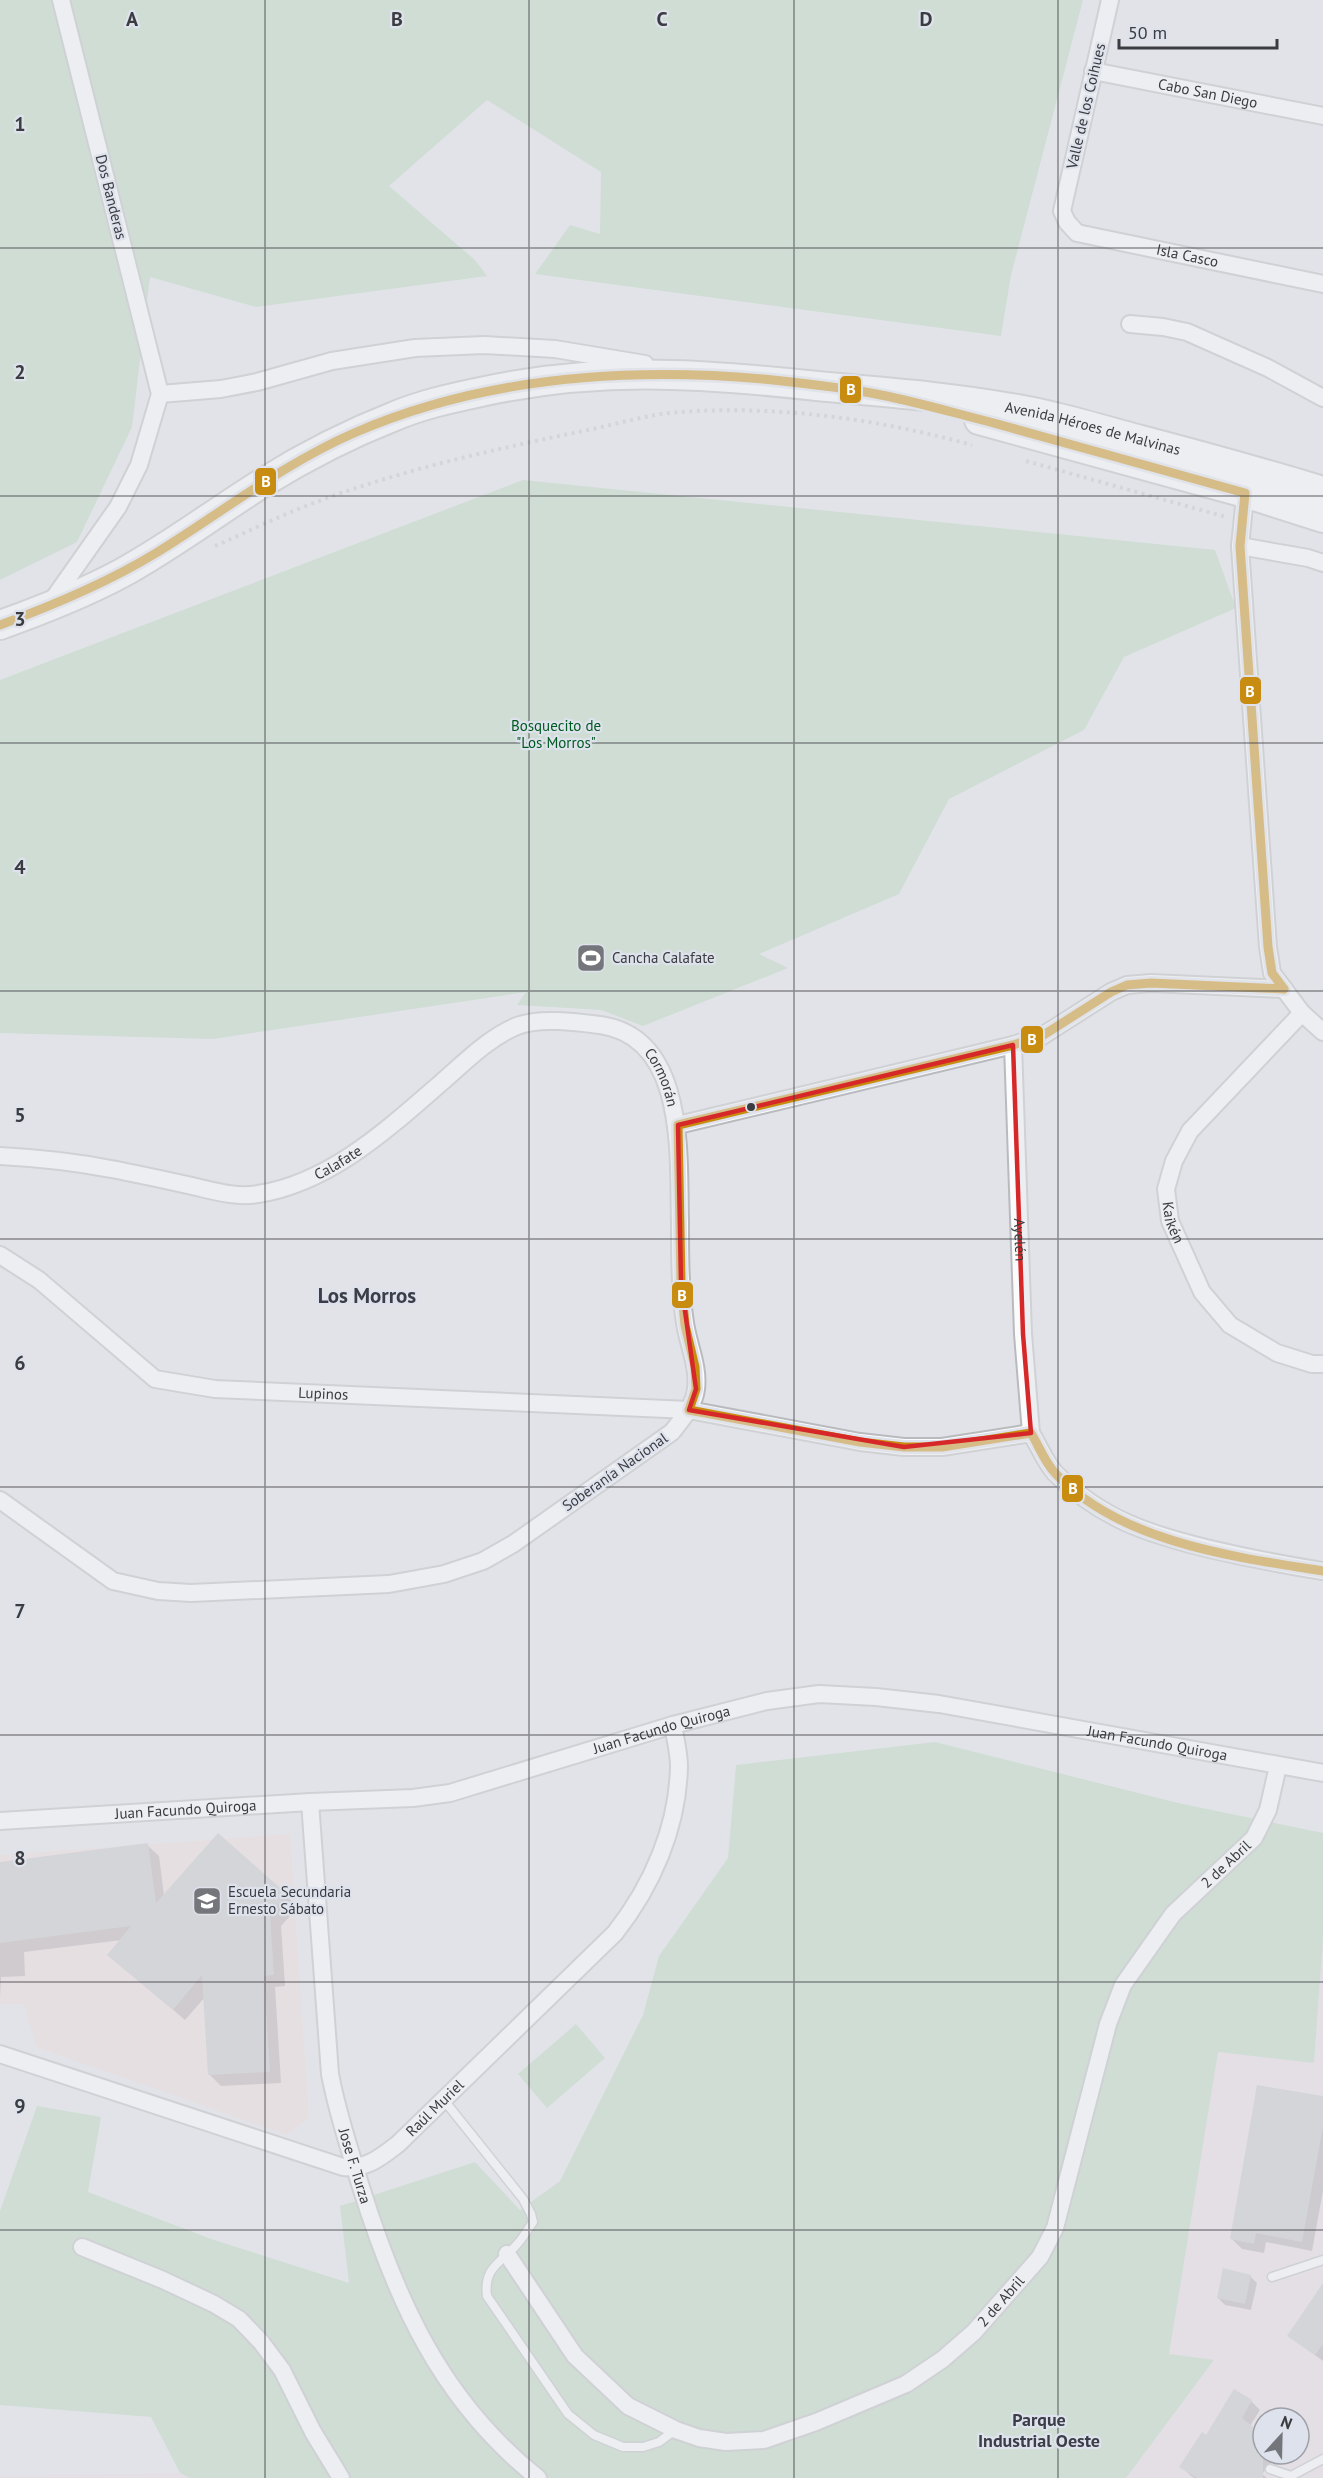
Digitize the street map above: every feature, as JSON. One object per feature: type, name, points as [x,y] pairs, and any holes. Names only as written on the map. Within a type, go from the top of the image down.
[{"type":"highway","name":"Avenida Héroes de Malvinas","points":[[0,625],[45,610],[86,592],[157,553],[309,455],[400,414],[447,399],[553,379],[613,374],[709,375],[857,390],[1248,481],[1323,491]]},
{"type":"highway","name":"Avenida Héroes de Malvinas","points":[[1248,481],[1323,518]]},
{"type":"street","name":"Dos Banderas","points":[[61,0],[160,394]]},
{"type":"street","name":"Valle de los Coihues","points":[[1062,212],[1110,0]]},
{"type":"street","name":"Cabo San Diego","points":[[1094,71],[1323,116]]},
{"type":"street","name":"Isla Casco","points":[[1062,212],[1077,233],[1323,284]]},
{"type":"street","points":[[1130,324],[1187,332],[1268,368],[1323,398]]},
{"type":"street","points":[[45,610],[118,507],[140,465],[160,394],[221,389],[359,356],[416,348],[484,345],[555,349],[709,375]]},
{"type":"street","points":[[1248,481],[1240,546],[1268,947],[1272,973],[1302,1013],[1323,1032]]},
{"type":"street","points":[[1240,546],[1308,558],[1323,563]]},
{"type":"street","points":[[678,1125],[1013,1045],[1041,1036],[1111,992],[1127,985],[1151,983],[1284,989]]},
{"type":"street","name":"Kaikén","points":[[1302,1013],[1190,1131],[1174,1161],[1166,1189],[1170,1221],[1202,1292],[1230,1325],[1277,1353],[1312,1364],[1323,1364]]},
{"type":"street","name":"Calafate","points":[[0,1156],[108,1168],[234,1195],[258,1194],[306,1180],[330,1169],[389,1127],[486,1043],[519,1025],[564,1021],[607,1026],[634,1038]]},
{"type":"street","name":"Cormorán","points":[[634,1038],[651,1056],[666,1081],[678,1125],[681,1283],[685,1325],[695,1367],[696,1389],[689,1410]]},
{"type":"street","name":"Ayelén","points":[[1013,1045],[1023,1334],[1031,1433]]},
{"type":"street","name":"Lupinos","points":[[0,1255],[39,1280],[139,1367],[155,1378],[165,1381],[215,1389],[689,1410]]},
{"type":"street","points":[[689,1410],[860,1442],[904,1447],[942,1447],[1031,1433],[1054,1471],[1091,1503],[1126,1523],[1157,1536],[1269,1563],[1323,1571]]},
{"type":"street","name":"Soberanía Nacional","points":[[0,1500],[113,1581],[158,1591],[191,1593],[389,1584],[444,1574],[483,1561],[513,1544],[672,1432],[689,1410]]},
{"type":"street","name":"Juan Facundo Quiroga","points":[[0,1821],[413,1798],[450,1793],[673,1725],[767,1701],[819,1694],[939,1704],[1323,1773]]},
{"type":"street","name":"Raúl Muriel","points":[[355,2168],[375,2163],[398,2144],[615,1933],[633,1910],[662,1853],[672,1817],[679,1766],[673,1725]]},
{"type":"street","name":"2 de Abril","points":[[507,2254],[575,2356],[628,2406],[676,2430],[699,2438],[726,2442],[764,2440],[816,2422],[906,2384],[943,2359],[981,2323],[1040,2257],[1055,2228],[1108,2024],[1123,1985],[1173,1914],[1254,1838],[1268,1810],[1278,1766]]},
{"type":"street","name":"Jose F. Turza","points":[[310,1802],[330,2074],[336,2110],[376,2238],[417,2332],[437,2367],[473,2417],[520,2464],[538,2478]]},
{"type":"street","points":[[0,2054],[343,2167],[355,2168]]},
{"type":"street","points":[[82,2247],[164,2280],[239,2319],[261,2342],[282,2370],[313,2432],[341,2478]]},
{"type":"lane","points":[[443,2098],[524,2199],[531,2214],[533,2222],[519,2242],[491,2270],[485,2283],[487,2296],[568,2414],[594,2435],[623,2446],[643,2447],[659,2442],[676,2430]]},
{"type":"lane","points":[[1272,2277],[1323,2260]]},
{"type":"lane","points":[[1270,2469],[1291,2476],[1323,2459]]},
{"type":"path","points":[[204,551],[307,506],[411,471],[559,436],[677,412],[741,409],[854,419],[939,436],[973,446]]},
{"type":"path","points":[[1019,459],[1242,521]]},
{"type":"highlighted area","points":[[1013,1045],[1023,1334],[1031,1433],[904,1447],[689,1410],[696,1389],[681,1283],[678,1125]]},
{"type":"shaded area","points":[[290,1834],[309,2118],[287,2135],[36,2047],[24,2004],[0,2004],[0,1855]]},
{"type":"shaded area","points":[[1323,1938],[1323,2478],[1126,2478],[1214,2361],[1168,2354],[1218,2052],[1314,2063]]},
{"type":"shaded area","points":[[180,2473],[190,2478],[0,2478],[0,2476]]},
{"type":"green space","points":[[0,0],[1083,0],[1011,275],[1001,336],[535,274],[570,225],[600,234],[601,172],[487,100],[389,186],[475,260],[487,276],[256,307],[150,277],[132,427],[77,542],[0,580]]},
{"type":"green space","name":"Bosquecito de \"Los Morros\"","points":[[523,480],[1215,550],[1236,608],[1124,657],[1084,730],[949,799],[899,894],[759,954],[788,968],[643,1026],[601,1010],[517,1005],[526,992],[213,1039],[0,1033],[0,680]]},
{"type":"green space","points":[[935,1742],[1178,1803],[1323,1833],[1323,1938],[1314,2063],[1218,2052],[1169,2354],[1214,2360],[1126,2478],[190,2478],[180,2473],[151,2417],[0,2405],[0,2211],[37,2106],[101,2117],[88,2192],[211,2239],[349,2283],[340,2206],[475,2162],[520,2210],[560,2181],[643,2015],[659,1956],[728,1858],[736,1765]]},
{"type":"green space","points":[[576,2024],[605,2058],[547,2108],[518,2074]]},
{"type":"building","points":[[218,1833],[287,1894],[270,1914],[274,1975],[264,1976],[270,2072],[208,2075],[202,1975],[173,2010],[107,1955],[131,1926],[0,1943],[0,1862],[148,1843],[156,1903]]},
{"type":"building","points":[[1257,2085],[1323,2096],[1323,2126],[1302,2242],[1256,2233],[1254,2244],[1230,2239]]},
{"type":"building","points":[[1223,2268],[1251,2275],[1245,2304],[1217,2298]]},
{"type":"building","points":[[1323,2283],[1323,2344],[1315,2355],[1287,2336]]},
{"type":"building","points":[[1234,2389],[1252,2400],[1242,2418],[1251,2425],[1251,2466],[1263,2466],[1263,2478],[1197,2478],[1179,2467],[1202,2432],[1206,2435]]},
{"type":"transit line","name":"B","points":[[0,625],[80,593],[119,574],[180,538],[277,474],[354,433],[403,414],[453,399],[555,380],[659,374],[763,379],[852,390],[908,401],[990,422],[1245,493],[1240,546],[1268,947],[1272,973],[1284,989]]},
{"type":"transit line","name":"B","points":[[1284,989],[1151,983],[1127,985],[1111,992],[1042,1036],[1013,1045],[678,1125],[681,1283],[685,1325],[695,1367],[696,1389],[689,1410],[860,1442],[904,1447],[942,1447],[1031,1433],[1051,1468],[1081,1496],[1111,1515],[1144,1531],[1216,1552],[1323,1571]]},
{"type":"place","name":"Cancha Calafate","points":[[591,958]]},
{"type":"place","name":"Escuela Secundaria Ernesto Sábato","points":[[207,1901]]},
{"type":"district","name":"Los Morros","points":[[367,1296]]},
{"type":"district","name":"Parque Industrial Oeste","points":[[1039,2430]]}]
